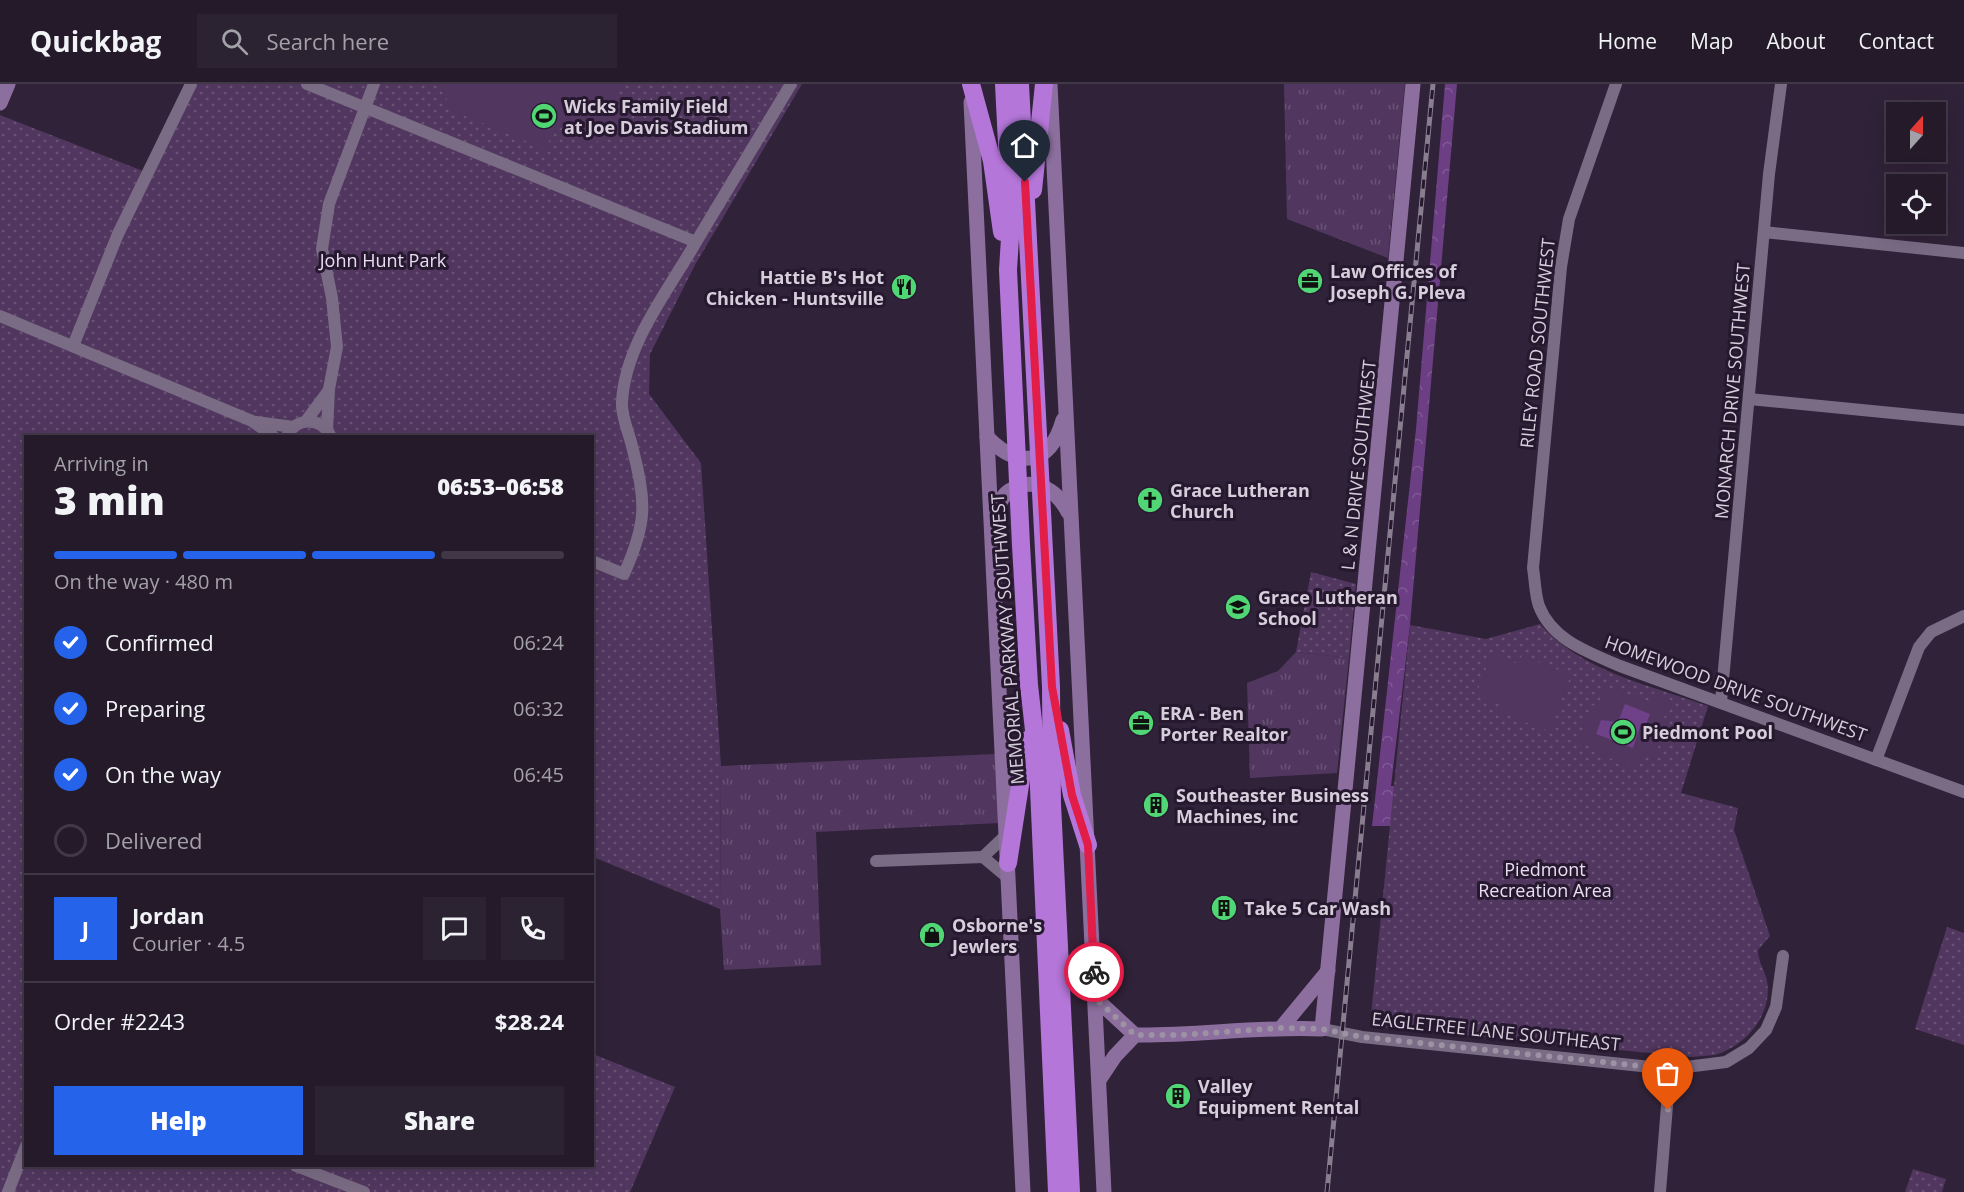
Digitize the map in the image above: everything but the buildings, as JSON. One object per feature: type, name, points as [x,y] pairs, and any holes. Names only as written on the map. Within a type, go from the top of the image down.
[{"type":"highway","points":[[970,84],[992,161],[1008,270]]},
{"type":"highway","name":"MEMORIAL PARKWAY SOUTHWEST","points":[[1004,84],[1011,222],[1008,270],[1020,545],[1030,696],[1038,766],[1057,1192]]},
{"type":"highway","name":"MEMORIAL PARKWAY SOUTHWEST","points":[[1020,84],[1052,687],[1052,804],[1071,1192]]},
{"type":"highway","points":[[1027,218],[1036,179],[1044,84]]},
{"type":"highway","points":[[1052,687],[1072,795],[1088,845]]},
{"type":"highway","points":[[1008,871],[1026,760],[1030,696]]},
{"type":"main road","points":[[0,103],[8,84]]},
{"type":"main road","points":[[970,84],[1023,1192]]},
{"type":"main road","points":[[1050,84],[1104,1192]]},
{"type":"main road","name":"L & N DRIVE SOUTHWEST","points":[[1322,1029],[1413,84]]},
{"type":"main road","points":[[987,437],[1007,455],[1022,459],[1036,456],[1047,452],[1055,442],[1065,412]]},
{"type":"main road","points":[[991,526],[1001,500],[1010,491],[1024,486],[1050,489],[1060,496],[1071,517]]},
{"type":"main road","points":[[1281,1028],[1328,971]]},
{"type":"main road","points":[[1095,998],[1135,1035],[1115,1056],[1099,1080]]},
{"type":"main road","name":"EAGLETREE LANE SOUTHEAST","points":[[1135,1035],[1181,1035],[1281,1028],[1322,1029]]},
{"type":"street","points":[[73,346],[118,234],[191,84]]},
{"type":"street","points":[[307,84],[696,242]]},
{"type":"street","points":[[329,433],[329,389],[337,347],[332,298],[322,249],[329,204],[374,84]]},
{"type":"street","points":[[594,562],[624,574],[638,543],[644,509],[638,470],[622,404],[628,365],[696,242],[791,84]]},
{"type":"street","name":"RILEY ROAD SOUTHWEST","points":[[1534,578],[1537,507],[1561,267],[1569,219],[1616,84]]},
{"type":"street","name":"MONARCH DRIVE SOUTHWEST","points":[[1721,702],[1764,232],[1781,84]]},
{"type":"street","points":[[1764,232],[1964,253]]},
{"type":"street","points":[[0,316],[252,421],[290,432],[306,421],[329,389]]},
{"type":"street","points":[[1749,399],[1964,420]]},
{"type":"street","points":[[252,421],[272,435]]},
{"type":"street","points":[[306,421],[321,425],[329,433]]},
{"type":"street","name":"HOMEWOOD DRIVE SOUTHWEST","points":[[1534,578],[1538,604],[1550,627],[1579,648],[1620,666],[1964,792]]},
{"type":"street","points":[[1876,760],[1919,647],[1931,632],[1964,616]]},
{"type":"street","points":[[983,856],[1006,835]]},
{"type":"street","points":[[876,861],[983,856],[1008,871]]},
{"type":"street","name":"EAGLETREE LANE SOUTHEAST","points":[[1322,1029],[1362,1037],[1670,1069],[1726,1062],[1749,1048],[1766,1030],[1776,1007],[1783,956]]},
{"type":"street","points":[[1660,1192],[1670,1069]]},
{"type":"street","points":[[8,1192],[24,1151]]},
{"type":"street","points":[[299,1167],[364,1192]]},
{"type":"green space","name":"John Hunt Park","points":[[191,84],[802,84],[695,265],[650,354],[649,394],[701,463],[721,766],[720,909],[594,857],[594,435],[24,435],[24,1167],[594,1167],[594,1054],[675,1087],[630,1192],[0,1192],[0,115],[148,173]]},
{"type":"green space","name":"Wicks Family Field at Joe Davis Stadium","points":[[441,84],[622,84],[616,101],[629,132],[584,145],[575,122],[554,131],[545,149],[451,110]]},
{"type":"green space","points":[[1284,84],[1405,84],[1388,258],[1287,219]]},
{"type":"green space","points":[[1445,84],[1457,84],[1410,625],[1391,786],[1681,793],[1681,826],[1372,826],[1416,429]]},
{"type":"green space","points":[[1311,572],[1356,584],[1349,658],[1296,652]]},
{"type":"green space","name":"Piedmont Recreation Area","points":[[1540,624],[1557,640],[1596,666],[1708,706],[1681,793],[1738,808],[1734,830],[1770,936],[1758,950],[1767,981],[1766,1005],[1755,1027],[1747,1036],[1726,1051],[1715,1055],[1691,1057],[1370,1026],[1410,625],[1486,639]]},
{"type":"green space","points":[[1296,652],[1349,658],[1337,773],[1250,778],[1247,683],[1278,671]]},
{"type":"green space","points":[[1492,653],[1515,663],[1522,656],[1567,673],[1570,677],[1551,728],[1546,730],[1500,712],[1499,704],[1476,695]]},
{"type":"green space","name":"Piedmont Pool","points":[[1606,686],[1649,702],[1653,693],[1670,699],[1663,722],[1667,723],[1654,759],[1641,756],[1637,769],[1594,752],[1594,748],[1578,742],[1592,705],[1597,707]]},
{"type":"green space","points":[[996,754],[999,823],[816,832],[821,965],[724,970],[720,909],[721,766]]},
{"type":"green space","points":[[1947,927],[1964,933],[1964,1045],[1915,1029]]},
{"type":"green space","points":[[1913,1169],[1946,1179],[1942,1192],[1905,1192]]},
{"type":"shaded area","points":[[1625,704],[1650,714],[1645,727],[1640,727],[1633,748],[1596,734],[1601,720],[1618,722]]},
{"type":"railway","points":[[1327,1192],[1433,84]]},
{"type":"way so far","points":[[1094,972],[1095,998],[1135,1035],[1181,1035],[1281,1028],[1322,1029],[1362,1037],[1670,1069],[1668,1110]]},
{"type":"place","name":"Wicks Family Field at Joe Davis Stadium","points":[[544,116]]},
{"type":"place","name":"Law Offices of Joseph G. Pleva","points":[[1310,281]]},
{"type":"place","name":"Hattie B's Hot Chicken - Huntsville","points":[[904,287]]},
{"type":"place","name":"Grace Lutheran Church","points":[[1150,500]]},
{"type":"place","name":"Grace Lutheran School","points":[[1238,607]]},
{"type":"place","name":"ERA - Ben Porter Realtor","points":[[1141,723]]},
{"type":"place","name":"Piedmont Pool","points":[[1623,732]]},
{"type":"place","name":"Southeaster Business Machines, inc","points":[[1156,805]]},
{"type":"place","name":"Take 5 Car Wash","points":[[1224,908]]},
{"type":"place","name":"Osborne's Jewlers","points":[[932,935]]},
{"type":"place","name":"Valley Equipment Rental","points":[[1178,1096]]},
{"type":"route","points":[[1025,182],[1052,687],[1072,795],[1088,845],[1094,972]]}]
